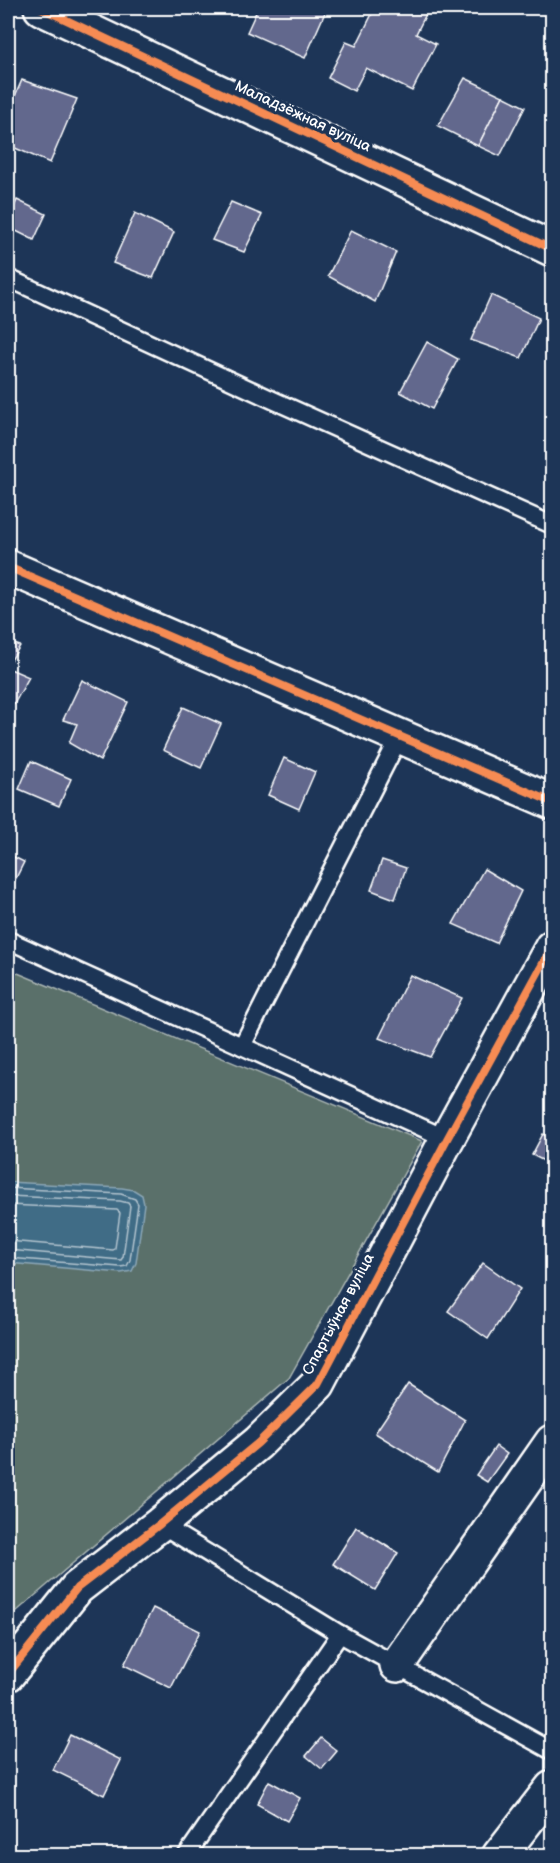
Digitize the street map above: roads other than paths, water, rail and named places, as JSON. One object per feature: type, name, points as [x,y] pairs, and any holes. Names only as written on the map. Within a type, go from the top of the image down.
[{"type":"street","name":"Маладзёжная вуліца","points":[[41,8],[552,249]]},
{"type":"street","points":[[8,567],[552,802]]},
{"type":"street","name":"Спартыўная вуліца","points":[[8,1674],[77,1588],[160,1524],[258,1443],[318,1384],[447,1139],[552,947]]},
{"type":"street","points":[[397,1665],[552,1442]]},
{"type":"street","points":[[499,1856],[552,1788]]},
{"type":"lane","points":[[8,278],[274,401],[552,525]]},
{"type":"lane","points":[[242,1046],[400,736]]},
{"type":"lane","points":[[8,940],[447,1139]]},
{"type":"lane","points":[[160,1524],[340,1634],[552,1751]]},
{"type":"lane","points":[[186,1856],[340,1634]]},
{"type":"water","points":[[8,1182],[122,1188],[134,1190],[142,1195],[144,1204],[136,1263],[132,1271],[121,1273],[8,1263]]}]
